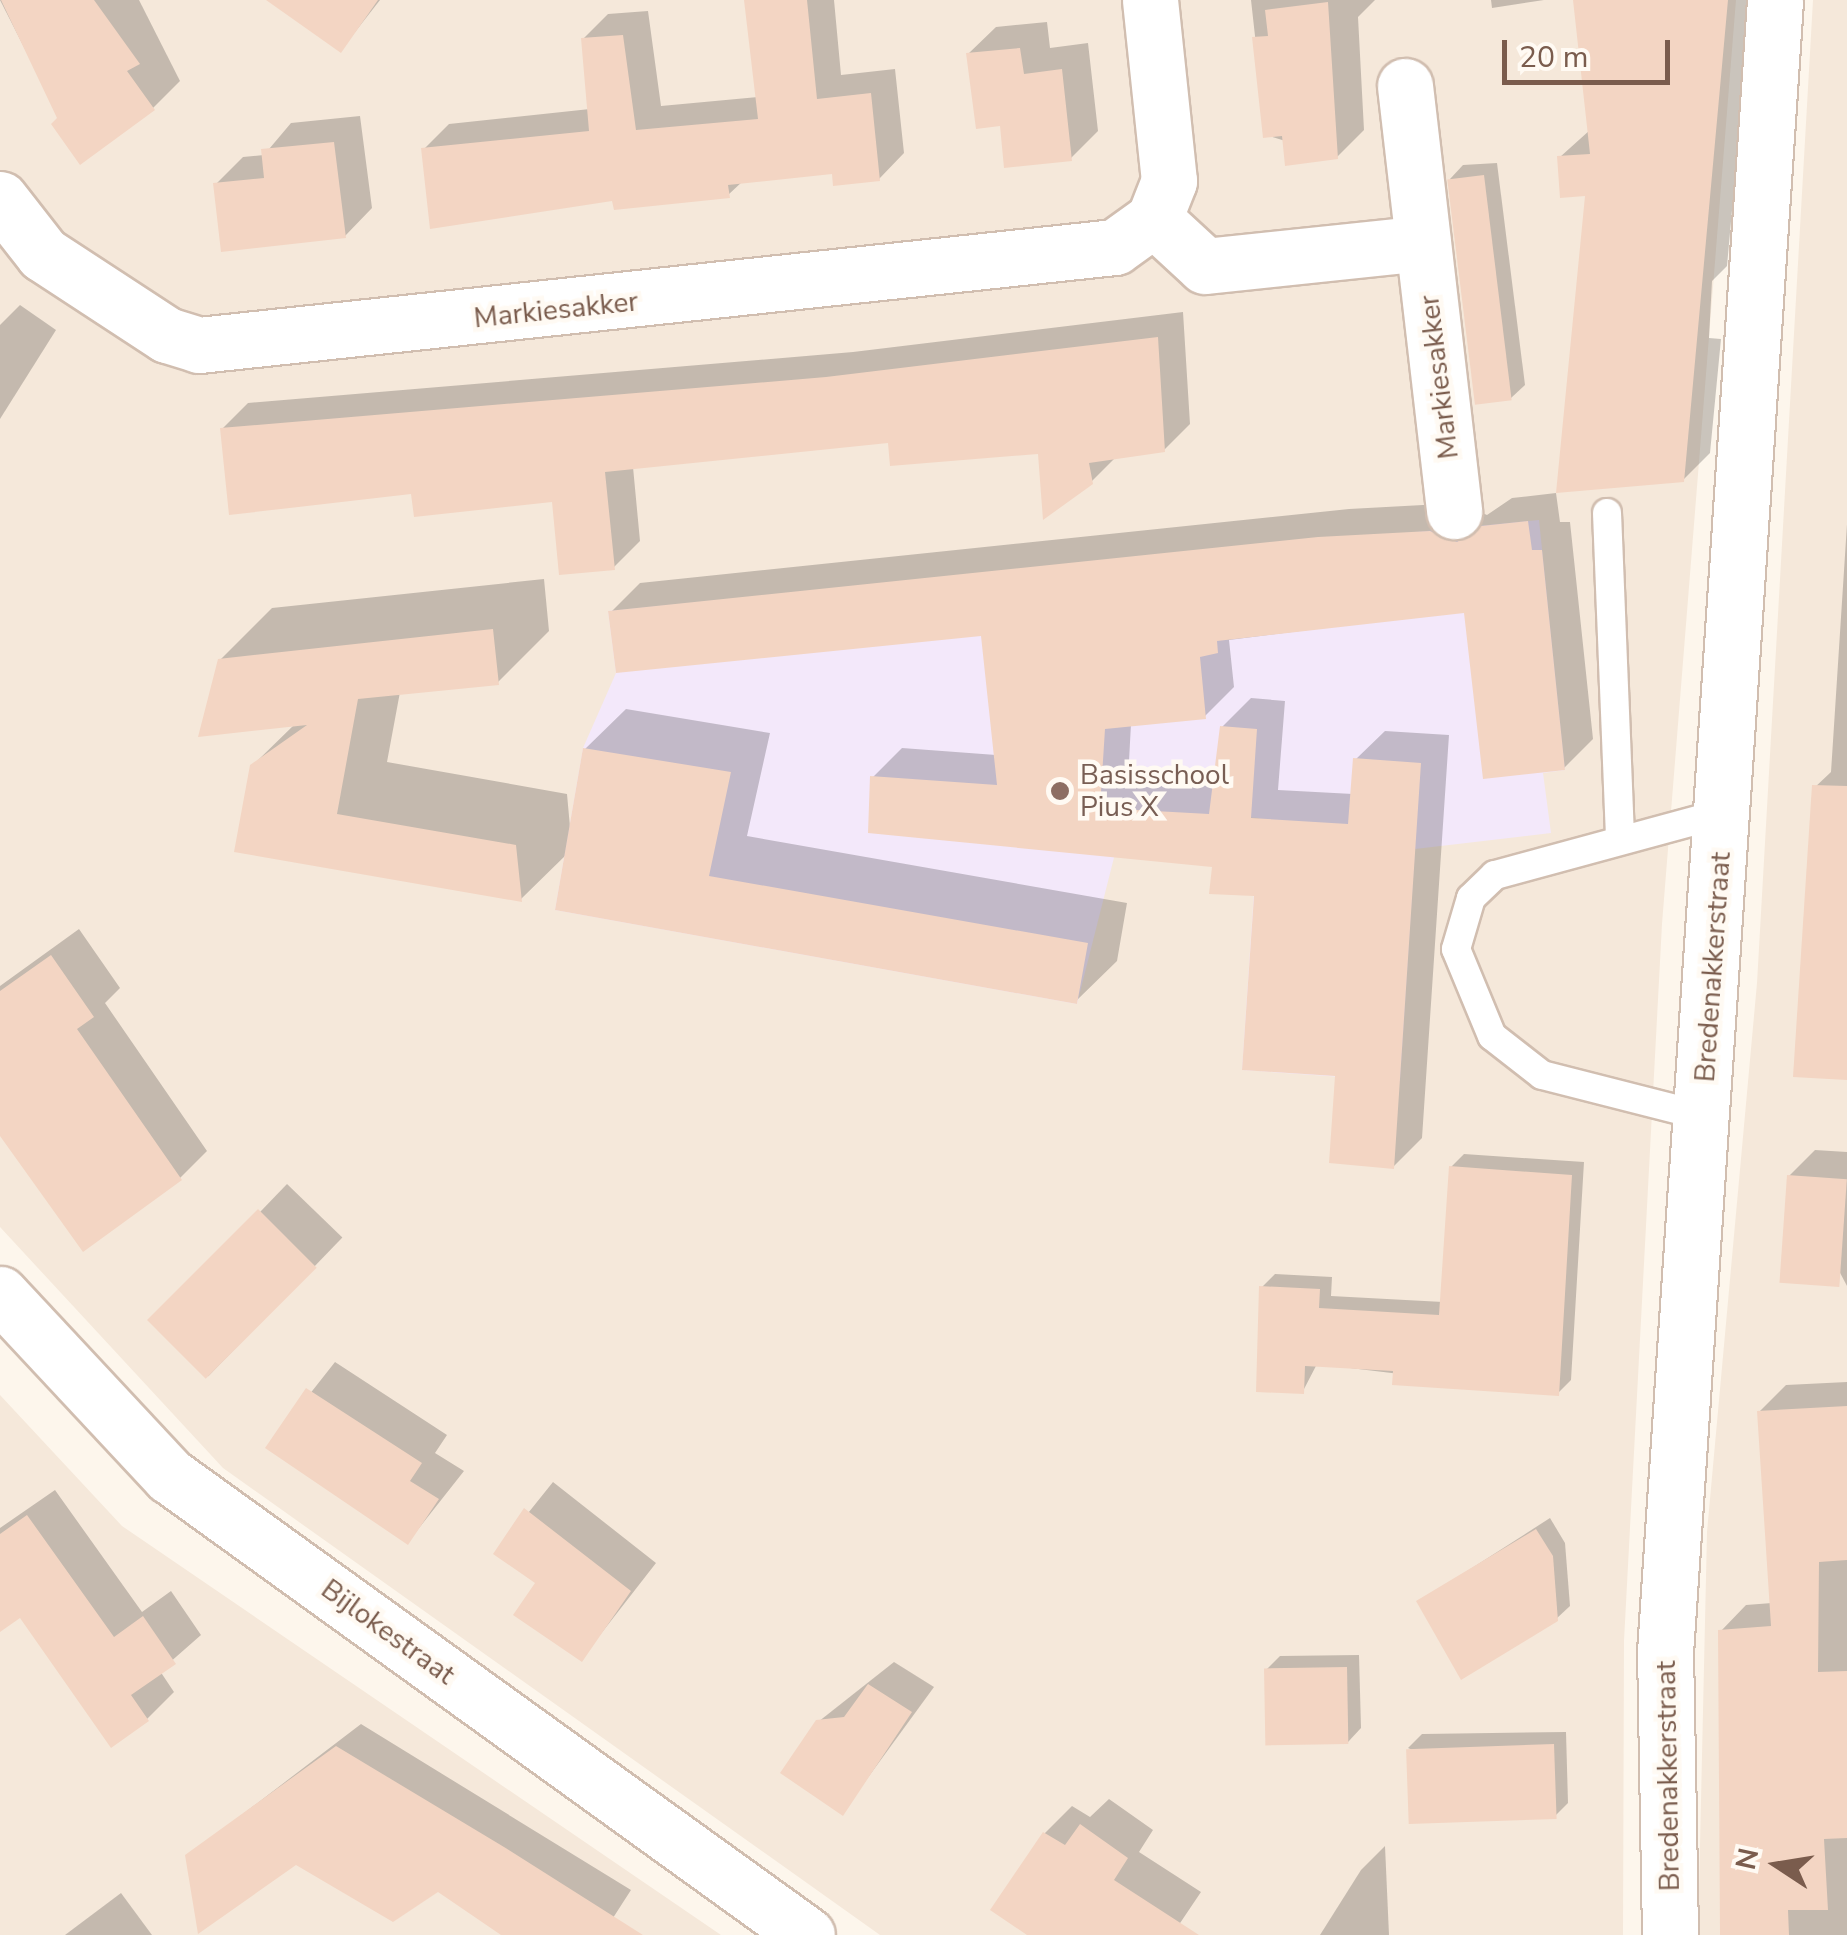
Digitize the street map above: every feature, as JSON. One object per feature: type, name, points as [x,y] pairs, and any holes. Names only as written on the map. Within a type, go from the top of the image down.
[{"type":"street","points":[[1150,0],[1172,158],[1154,219],[1206,266],[1423,243]]},
{"type":"street","name":"Bredenakkerstraat","points":[[1670,1935],[1665,1652],[1775,0]]},
{"type":"street","name":"Markiesakker","points":[[1405,86],[1454,512]]},
{"type":"street","name":"Markiesakker","points":[[0,198],[43,254],[167,335],[199,346],[1115,247],[1154,219]]},
{"type":"street","name":"Bijlokestraat","points":[[0,1294],[170,1476],[807,1935]]},
{"type":"lane","points":[[1607,513],[1620,837]]},
{"type":"lane","points":[[1703,1116],[1542,1075],[1492,1036],[1469,998],[1456,949],[1471,898],[1495,875],[1620,837],[1723,813]]},
{"type":"shaded area","points":[[0,0],[1736,0],[1662,924],[1624,1641],[1623,1935],[880,1935],[223,1468],[0,1227]]},
{"type":"shaded area","points":[[1813,0],[1847,0],[1847,1935],[1698,1935],[1707,1532],[1757,983]]},
{"type":"shaded area","name":"Basisschool Pius X","points":[[1539,520],[1565,770],[1543,773],[1551,833],[1415,849],[1400,1081],[1242,1070],[1259,818],[1126,810],[1077,1004],[555,910],[583,748],[616,673],[608,611]]},
{"type":"shaded area","points":[[0,1395],[122,1526],[721,1935],[0,1935]]},
{"type":"building","points":[[1,0],[94,0],[140,64],[127,71],[155,110],[80,165],[51,124],[57,118]]},
{"type":"building","points":[[266,0],[378,0],[341,53]]},
{"type":"building","points":[[744,0],[807,0],[817,99],[871,93],[880,181],[833,186],[832,174],[728,185],[730,198],[614,210],[612,201],[430,229],[421,148],[589,131],[581,38],[623,35],[636,130],[758,119]]},
{"type":"building","points":[[1573,0],[1728,0],[1684,482],[1556,493],[1585,196],[1560,198],[1557,156],[1590,154]]},
{"type":"building","points":[[1328,2],[1338,159],[1285,166],[1282,136],[1263,138],[1252,37],[1268,36],[1265,10]]},
{"type":"building","points":[[1020,48],[1024,74],[1062,69],[1072,161],[1004,168],[1000,126],[976,129],[966,53]]},
{"type":"building","points":[[334,142],[346,238],[221,252],[213,183],[264,178],[261,149]]},
{"type":"building","points":[[1484,175],[1512,400],[1475,405],[1447,180]]},
{"type":"building","points":[[1158,337],[1165,452],[1089,463],[1093,484],[1043,520],[1038,454],[890,466],[888,443],[605,472],[615,570],[559,575],[552,502],[414,517],[411,494],[229,515],[220,428],[826,377]]},
{"type":"building","points":[[1528,521],[1532,550],[1542,550],[1565,770],[1483,779],[1464,613],[1217,641],[1218,653],[1200,657],[1206,719],[1105,729],[1100,808],[1209,814],[1220,726],[1257,729],[1251,818],[1348,824],[1353,758],[1421,763],[1394,1169],[1329,1163],[1335,1076],[1242,1070],[1254,896],[1209,894],[1212,867],[868,833],[870,776],[997,785],[981,636],[616,673],[608,611],[1318,537],[1430,531],[1457,542],[1481,526]]},
{"type":"building","points":[[493,629],[499,685],[358,699],[337,814],[516,845],[522,902],[234,852],[250,765],[307,725],[198,737],[218,659]]},
{"type":"building","points":[[583,748],[731,772],[709,876],[1088,943],[1077,1004],[555,910]]},
{"type":"building","points":[[1812,785],[1847,786],[1847,1080],[1793,1077]]},
{"type":"building","points":[[51,955],[94,1017],[77,1029],[182,1180],[83,1252],[0,1136],[0,991]]},
{"type":"building","points":[[1449,1166],[1572,1175],[1559,1396],[1392,1385],[1393,1371],[1305,1366],[1304,1394],[1256,1392],[1259,1286],[1320,1289],[1319,1308],[1439,1315]]},
{"type":"building","points":[[1787,1175],[1847,1179],[1839,1287],[1779,1283]]},
{"type":"building","points":[[258,1209],[317,1268],[206,1379],[147,1320]]},
{"type":"building","points":[[306,1388],[422,1463],[410,1481],[439,1499],[408,1545],[265,1448]]},
{"type":"building","points":[[1847,1406],[1847,1560],[1819,1562],[1818,1672],[1847,1671],[1847,1838],[1824,1839],[1828,1910],[1788,1910],[1789,1935],[1720,1935],[1718,1630],[1771,1626],[1757,1411]]},
{"type":"building","points":[[524,1508],[631,1591],[582,1662],[513,1615],[535,1583],[493,1554]]},
{"type":"building","points":[[27,1515],[114,1637],[143,1616],[176,1664],[131,1695],[149,1721],[111,1748],[20,1618],[0,1632],[0,1534]]},
{"type":"building","points":[[1536,1529],[1553,1556],[1558,1621],[1461,1680],[1416,1601]]},
{"type":"building","points":[[1347,1667],[1348,1744],[1265,1745],[1264,1668]]},
{"type":"building","points":[[868,1684],[912,1712],[843,1816],[780,1773],[816,1720],[844,1717]]},
{"type":"building","points":[[1554,1744],[1557,1819],[1409,1824],[1406,1749]]},
{"type":"building","points":[[336,1746],[643,1935],[501,1935],[438,1892],[393,1922],[296,1865],[198,1934],[185,1855]]},
{"type":"building","points":[[1080,1824],[1128,1858],[1114,1880],[1199,1935],[1027,1935],[990,1910],[1043,1832],[1065,1845]]},
{"type":"place","name":"Basisschool Pius X","points":[[1060,791]]}]
